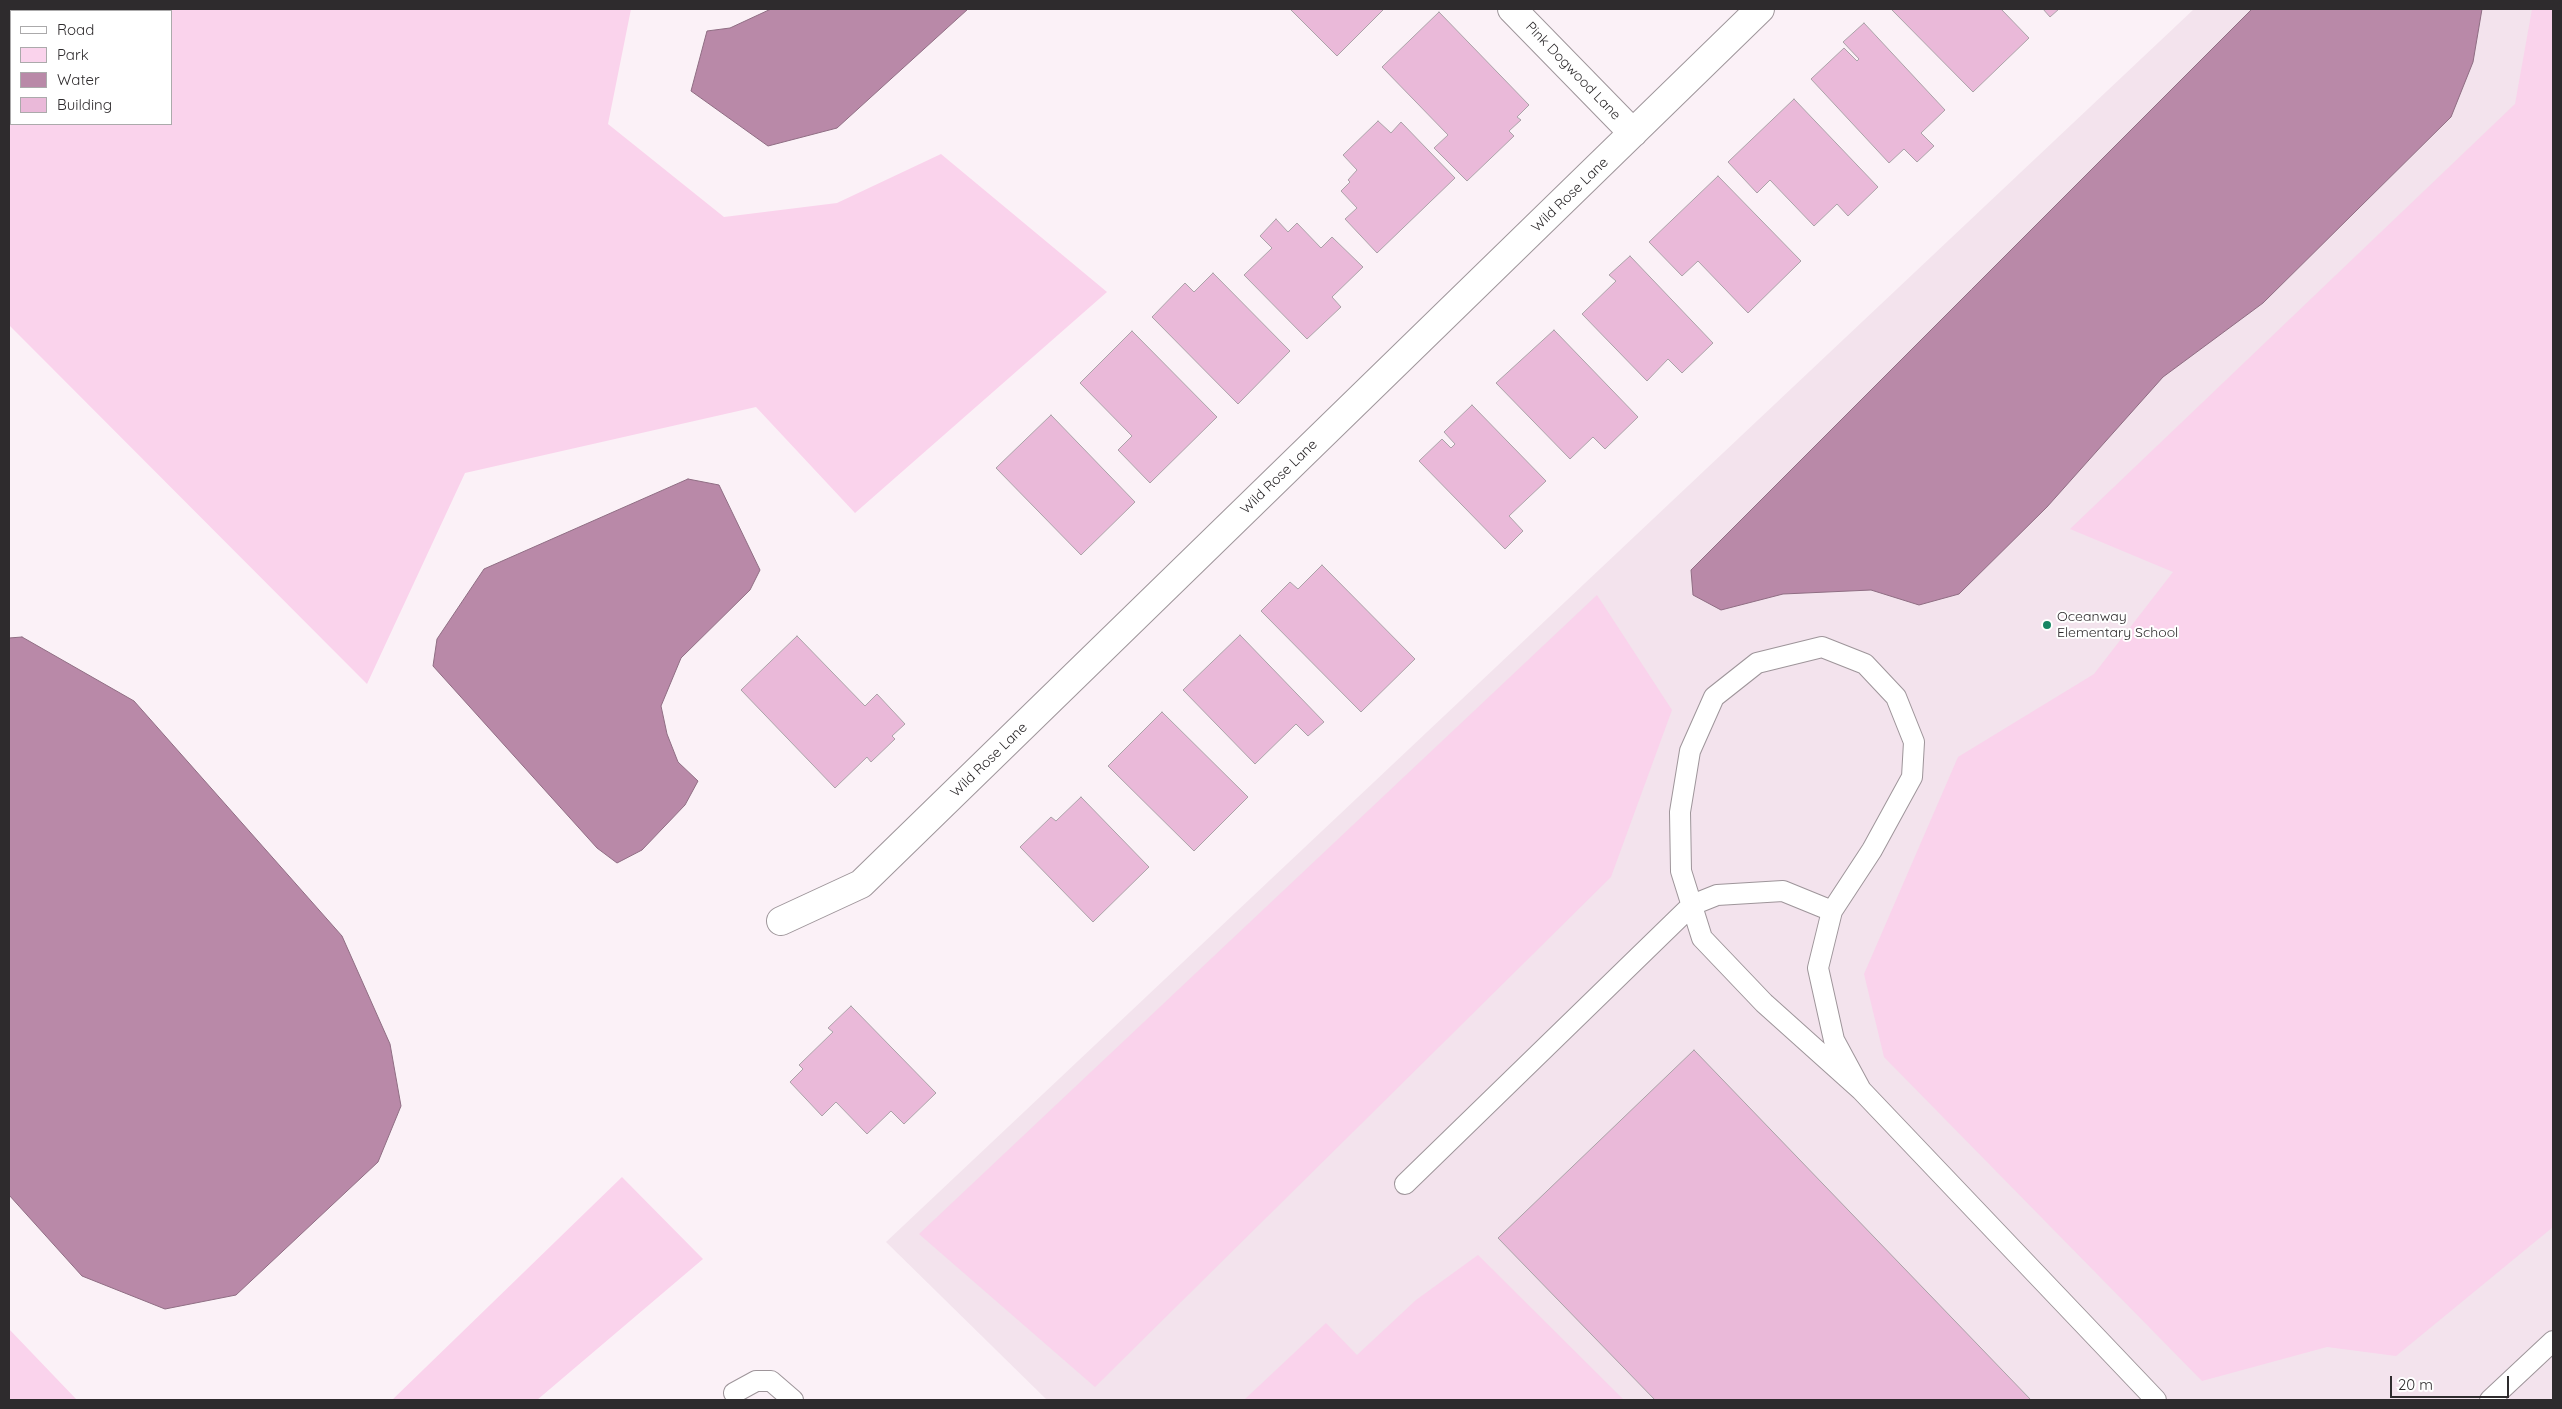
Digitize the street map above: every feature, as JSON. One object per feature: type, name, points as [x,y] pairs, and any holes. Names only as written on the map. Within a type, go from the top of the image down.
[{"type":"street","name":"Pink Dogwood Lane","points":[[1512,9],[1633,132]]},
{"type":"street","name":"Wild Rose Lane","points":[[781,921],[861,884],[1760,9]]},
{"type":"lane","points":[[1861,1090],[1834,1040],[1818,968],[1832,911],[1872,850],[1912,776],[1914,742],[1896,697],[1865,664],[1822,647],[1757,663],[1714,698],[1690,751],[1680,812],[1681,871],[1702,938],[1764,1002],[1861,1090],[2156,1400]]},
{"type":"lane","points":[[1405,1184],[1692,906],[1717,895],[1783,891],[1832,911]]},
{"type":"lane","points":[[2490,1400],[2553,1342]]},
{"type":"lane","points":[[734,1393],[756,1381],[770,1381],[779,1386],[792,1400]]},
{"type":"shaded area","name":"Oceanway Elementary School","points":[[2194,9],[2553,9],[2553,1400],[1047,1400],[886,1242]]},
{"type":"green space","points":[[9,9],[631,9],[608,124],[724,217],[837,203],[941,154],[1107,292],[855,513],[756,407],[465,473],[367,684],[9,325]]},
{"type":"green space","points":[[2532,9],[2553,9],[2553,1227],[2396,1356],[2327,1347],[2202,1381],[1884,1057],[1864,974],[1958,757],[2094,674],[2173,572],[2070,529],[2515,104]]},
{"type":"green space","points":[[1597,595],[1672,710],[1611,877],[1095,1387],[919,1234]]},
{"type":"green space","points":[[622,1177],[703,1259],[537,1400],[392,1400]]},
{"type":"green space","points":[[1478,1255],[1624,1400],[1244,1400],[1326,1323],[1357,1355],[1416,1300]]},
{"type":"green space","points":[[9,1329],[77,1400],[9,1400]]},
{"type":"water","points":[[771,9],[968,9],[837,128],[768,146],[691,91],[707,31],[730,28]]},
{"type":"water","points":[[2252,9],[2482,9],[2473,62],[2451,117],[2263,303],[2163,377],[2047,507],[1959,594],[1919,605],[1871,590],[1783,594],[1721,610],[1693,595],[1691,570]]},
{"type":"water","points":[[688,479],[719,485],[760,570],[750,590],[681,658],[661,706],[667,734],[678,762],[698,781],[685,805],[642,850],[617,863],[597,848],[433,666],[437,639],[484,569]]},
{"type":"water","points":[[22,637],[134,701],[342,936],[390,1044],[401,1106],[378,1162],[236,1295],[165,1309],[82,1276],[9,1195],[9,638]]},
{"type":"building","points":[[1290,9],[1384,9],[1337,56]]},
{"type":"building","points":[[1891,9],[2001,9],[2029,38],[1973,92]]},
{"type":"building","points":[[2043,9],[2059,9],[2050,17]]},
{"type":"building","points":[[1439,12],[1529,105],[1517,117],[1521,120],[1509,131],[1514,136],[1467,181],[1434,148],[1448,135],[1382,67]]},
{"type":"building","points":[[1864,23],[1945,110],[1921,133],[1934,146],[1917,162],[1904,149],[1889,163],[1811,79],[1844,48],[1857,61],[1859,59],[1843,42]]},
{"type":"building","points":[[1794,99],[1878,187],[1848,216],[1837,204],[1814,226],[1770,180],[1757,193],[1728,162]]},
{"type":"building","points":[[1378,121],[1391,133],[1401,122],[1455,178],[1377,253],[1345,219],[1357,208],[1341,191],[1350,182],[1348,180],[1357,170],[1343,155]]},
{"type":"building","points":[[1718,176],[1801,261],[1748,313],[1698,261],[1682,276],[1649,242]]},
{"type":"building","points":[[1276,219],[1288,232],[1297,223],[1321,248],[1332,237],[1363,267],[1332,297],[1341,307],[1307,339],[1244,275],[1272,248],[1260,236]]},
{"type":"building","points":[[1630,256],[1713,343],[1682,373],[1668,359],[1647,381],[1582,314],[1616,281],[1609,275]]},
{"type":"building","points":[[1213,273],[1290,351],[1238,404],[1152,317],[1185,283],[1194,292]]},
{"type":"building","points":[[1554,330],[1638,417],[1605,449],[1593,437],[1570,459],[1496,383]]},
{"type":"building","points":[[1132,331],[1217,417],[1150,483],[1118,450],[1132,436],[1080,383]]},
{"type":"building","points":[[1472,405],[1546,481],[1509,516],[1523,531],[1505,549],[1419,461],[1442,439],[1451,448],[1455,444],[1444,432]]},
{"type":"building","points":[[1051,415],[1135,502],[1081,555],[996,468]]},
{"type":"building","points":[[1322,565],[1415,659],[1361,712],[1261,611],[1290,582],[1298,589]]},
{"type":"building","points":[[1240,635],[1324,722],[1308,736],[1296,724],[1255,764],[1183,690]]},
{"type":"building","points":[[797,636],[865,706],[877,694],[905,724],[892,736],[895,739],[871,762],[867,757],[835,788],[741,690]]},
{"type":"building","points":[[1162,712],[1248,797],[1194,851],[1108,766]]},
{"type":"building","points":[[1081,797],[1149,867],[1093,922],[1020,847],[1051,817],[1056,821]]},
{"type":"building","points":[[851,1006],[936,1093],[904,1124],[891,1111],[867,1134],[836,1102],[822,1116],[790,1082],[803,1069],[799,1065],[833,1032],[828,1028]]},
{"type":"building","points":[[1694,1050],[2031,1400],[1655,1400],[1498,1238]]},
{"type":"place","name":"Oceanway Elementary School","points":[[2047,625]]}]
